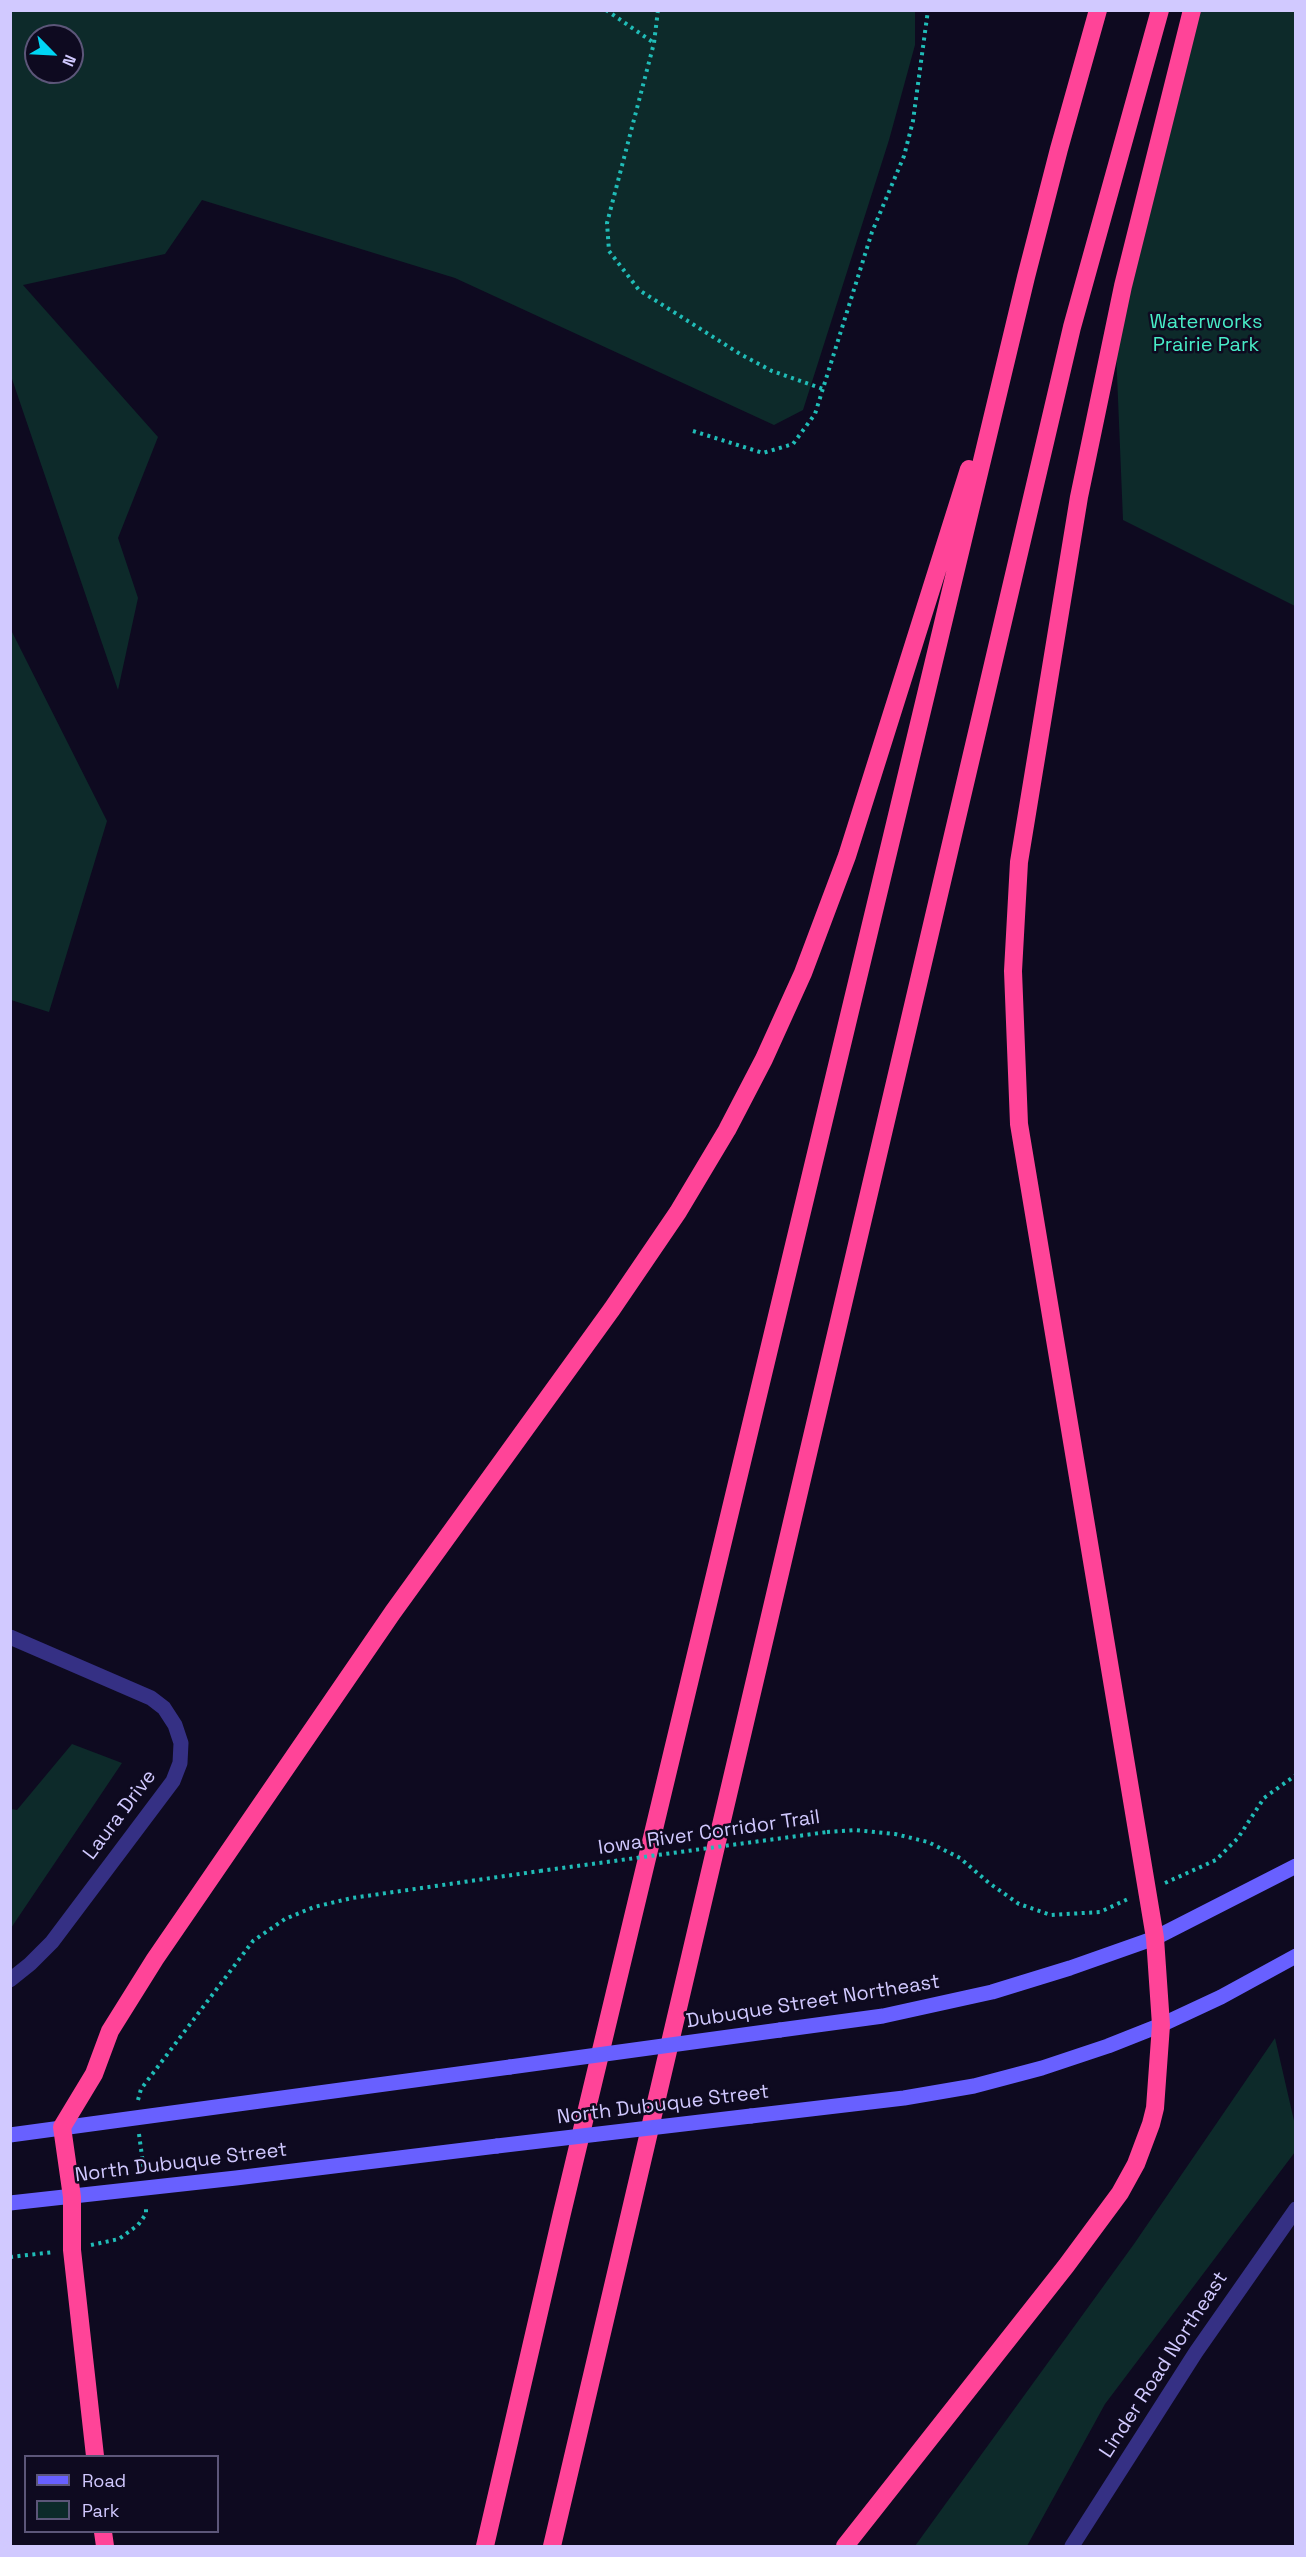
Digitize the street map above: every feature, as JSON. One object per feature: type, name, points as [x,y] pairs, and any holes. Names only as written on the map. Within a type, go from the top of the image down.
[{"type":"highway","points":[[485,2547],[562,2213],[621,1976],[1026,277],[1098,10]]},
{"type":"highway","points":[[552,2547],[1072,327],[1160,10]]},
{"type":"highway","points":[[845,2547],[1066,2266],[1120,2193],[1136,2164],[1151,2124],[1157,2082],[1161,2025],[1155,1938],[1019,1125],[1013,971],[1019,862],[1079,497],[1123,286],[1192,10]]},
{"type":"highway","points":[[95,2455],[72,2250],[72,2197],[62,2127],[94,2074],[110,2031],[155,1959],[393,1612],[612,1309],[678,1212],[732,1120],[764,1059],[803,973],[847,856],[938,573],[1026,277]]},
{"type":"main road","name":"Dubuque Street Northeast","points":[[62,2127],[144,2118],[883,2016],[992,1992],[1155,1938],[1296,1866]]},
{"type":"main road","name":"North Dubuque Street","points":[[10,2202],[72,2197],[904,2098],[974,2086],[1042,2068],[1161,2025],[1221,1997],[1296,1956]]},
{"type":"main road","points":[[10,2135],[62,2127]]},
{"type":"street","name":"Laura Drive","points":[[10,1637],[151,1698],[164,1708],[175,1725],[181,1743],[180,1763],[173,1781],[51,1942],[10,1980]]},
{"type":"street","name":"Linder Road Northeast","points":[[1072,2547],[1196,2352],[1296,2209]]},
{"type":"path","points":[[606,10],[654,44]]},
{"type":"path","points":[[658,10],[654,44],[607,223],[609,251],[639,290],[756,363],[823,389]]},
{"type":"path","points":[[693,431],[763,453],[793,444],[815,414],[872,232],[904,156],[913,120],[928,10]]},
{"type":"path","name":"Iowa River Corridor Trail","points":[[141,2089],[253,1941],[285,1919],[314,1907],[352,1898],[540,1871],[855,1830],[895,1834],[928,1842],[960,1858],[1019,1905],[1051,1915],[1100,1912],[1216,1860],[1238,1838],[1264,1798],[1296,1775]]},
{"type":"green space","points":[[11,11],[915,11],[915,45],[889,140],[803,410],[774,425],[455,278],[202,200],[165,254],[23,285],[158,437],[118,538],[138,598],[118,690],[11,376]]},
{"type":"green space","name":"Waterworks Prairie Park","points":[[1194,11],[1295,11],[1295,606],[1123,520],[1115,326]]},
{"type":"green space","points":[[10,628],[107,821],[49,1012],[11,1000]]},
{"type":"green space","points":[[72,1744],[122,1763],[11,1928],[11,1809],[17,1810]]},
{"type":"green space","points":[[1275,2038],[1295,2125],[1295,2152],[1105,2404],[1027,2546],[915,2546],[1134,2244]]}]
